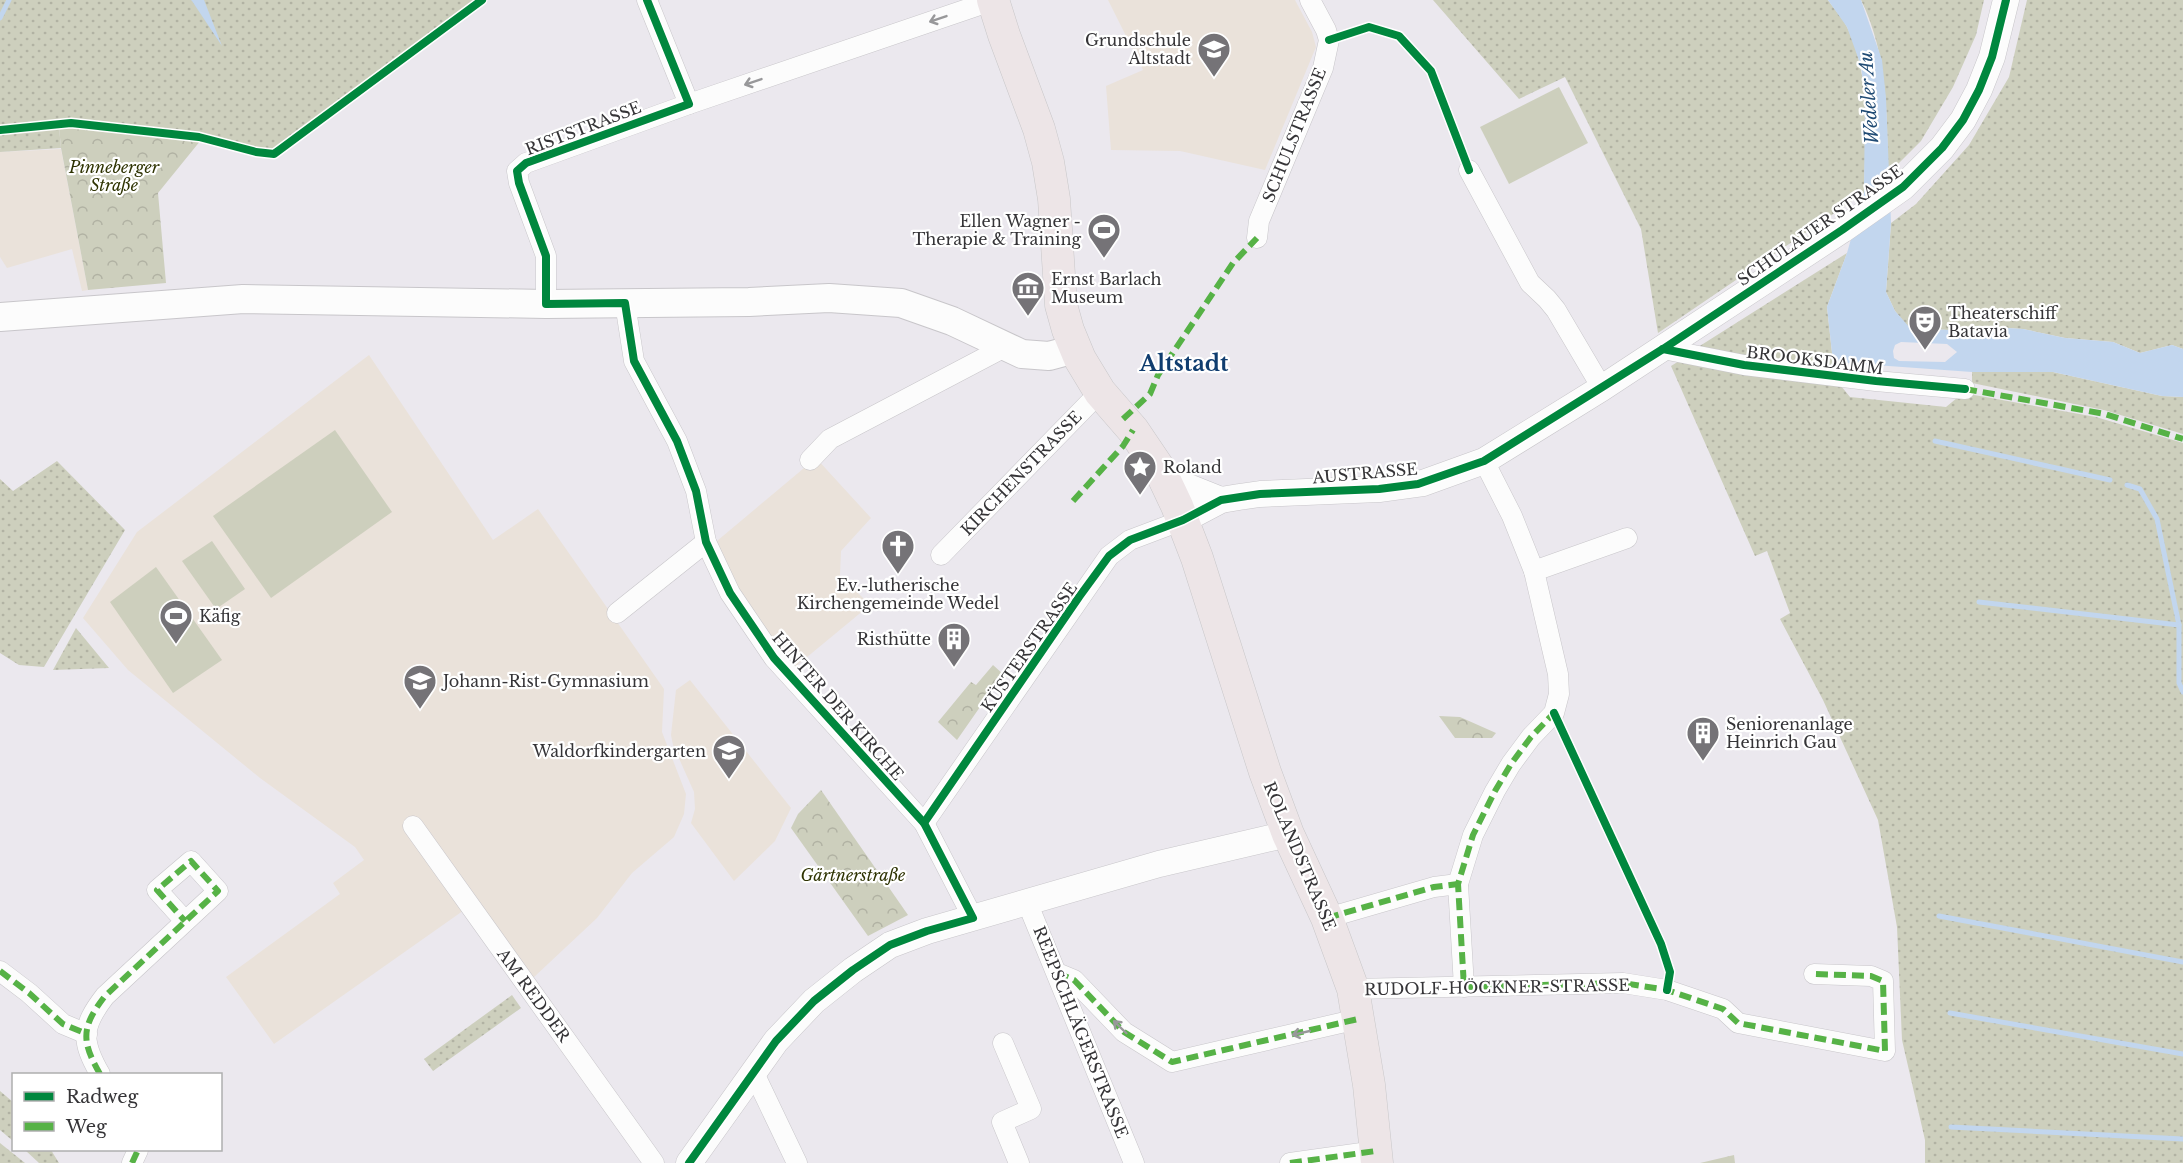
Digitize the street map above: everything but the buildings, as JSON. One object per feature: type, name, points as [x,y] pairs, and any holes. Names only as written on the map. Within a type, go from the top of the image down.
[{"type":"main road","name":"ROLANDSTRASSE","points":[[994,0],[1004,35],[1039,129],[1048,162],[1054,199],[1061,305],[1075,349],[1100,392],[1132,430],[1160,470],[1183,520],[1265,772],[1288,834],[1327,918],[1353,989],[1369,1085],[1376,1157]]},
{"type":"main road","points":[[0,317],[243,299],[546,304],[749,302],[829,298],[901,303],[952,321],[1022,354],[1040,357],[1075,349]]},
{"type":"street","points":[[647,0],[689,104]]},
{"type":"street","name":"RISTSTRASSE","points":[[546,304],[546,256],[519,183],[517,171],[526,163],[689,104],[994,0]]},
{"type":"street","name":"SCHULSTRASSE","points":[[1257,238],[1259,221],[1323,69],[1329,40],[1310,0]]},
{"type":"street","name":"SCHULAUER STRASSE","points":[[1602,388],[1842,230],[1903,187],[1942,148],[1963,120],[1979,90],[1992,57],[2006,0]]},
{"type":"street","points":[[1469,170],[1530,283],[1556,310],[1602,388]]},
{"type":"street","name":"HINTER DER KIRCHE","points":[[625,303],[634,362],[677,441],[696,491],[706,542],[729,593],[774,658],[921,820],[971,913]]},
{"type":"street","points":[[810,460],[830,439],[1005,347]]},
{"type":"street","name":"BROOKSDAMM","points":[[1663,349],[1744,365],[1965,389]]},
{"type":"street","name":"AUSTRASSE","points":[[1183,520],[1221,500],[1260,494],[1379,489],[1418,484],[1484,461],[1602,388]]},
{"type":"street","name":"KIRCHENSTRASSE","points":[[941,555],[1100,392]]},
{"type":"street","points":[[1464,987],[1458,884],[1473,835],[1495,790],[1532,737],[1554,713],[1558,694],[1558,674],[1534,571],[1512,516],[1484,461]]},
{"type":"street","points":[[1160,470],[1181,484],[1221,500]]},
{"type":"street","name":"KÜSTERSTRASSE","points":[[921,820],[1109,556],[1130,540],[1183,520]]},
{"type":"street","points":[[1534,571],[1627,538]]},
{"type":"street","points":[[617,613],[706,542]]},
{"type":"street","name":"AM REDDER","points":[[413,826],[654,1163]]},
{"type":"street","points":[[689,1163],[776,1041],[802,1013],[853,970],[890,945],[971,913],[1027,902],[1159,864],[1288,834]]},
{"type":"street","points":[[1327,918],[1434,887],[1458,884]]},
{"type":"street","name":"REEPSCHLÄGERSTRASSE","points":[[1027,902],[1134,1163]]},
{"type":"street","points":[[99,1073],[90,1057],[86,1042],[91,1014],[105,996],[185,921]]},
{"type":"street","points":[[0,971],[29,993],[63,1024],[87,1034]]},
{"type":"street","points":[[1057,973],[1074,980],[1124,1032],[1172,1062],[1358,1019]]},
{"type":"street","name":"RUDOLF-HÖCKNER-STRASSE","points":[[1353,989],[1623,983],[1667,990],[1723,1009],[1738,1023],[1885,1051],[1883,981],[1871,976],[1814,974]]},
{"type":"street","points":[[1003,1043],[1031,1109],[1002,1122],[1019,1163]]},
{"type":"street","points":[[753,1071],[797,1163]]},
{"type":"street","points":[[1290,1163],[1376,1157]]},
{"type":"shaded area","name":"Grundschule Altstadt","points":[[1108,0],[1295,0],[1312,32],[1316,47],[1265,170],[1180,151],[1111,150],[1106,86],[1143,70]]},
{"type":"shaded area","points":[[61,149],[88,290],[82,291],[72,249],[7,268],[0,257],[0,152]]},
{"type":"shaded area","name":"Johann-Rist-Gymnasium","points":[[369,355],[493,540],[538,509],[664,689],[662,732],[686,794],[684,814],[674,837],[632,873],[597,918],[533,978],[477,901],[274,1044],[226,977],[340,894],[333,883],[364,860],[355,847],[260,778],[128,670],[83,618],[137,532]]},
{"type":"shaded area","points":[[816,458],[871,518],[841,551],[840,575],[870,605],[795,667],[781,654],[711,546]]},
{"type":"shaded area","name":"Waldorfkindergarten","points":[[690,680],[791,808],[775,841],[734,881],[691,823],[695,809],[694,792],[673,745],[671,735],[676,690]]},
{"type":"green space","points":[[0,0],[477,0],[277,150],[259,150],[201,135],[117,124],[70,120],[0,125]]},
{"type":"green space","points":[[1433,0],[1828,0],[1847,27],[1855,47],[1864,87],[1866,130],[1864,193],[1658,333],[1641,229],[1565,77],[1519,99]]},
{"type":"green space","points":[[1861,0],[1984,0],[1976,35],[1953,87],[1921,141],[1888,174],[1886,108],[1881,64],[1870,21]]},
{"type":"green space","points":[[2027,0],[2183,0],[2183,349],[2172,345],[2140,353],[2113,342],[2065,338],[2023,329],[1975,326],[1949,330],[1909,328],[1895,311],[1886,292],[1891,223],[1916,204],[1969,145],[2009,77]]},
{"type":"green space","points":[[1559,87],[1588,143],[1509,184],[1480,127]]},
{"type":"green space","points":[[59,127],[61,148],[0,152],[0,133]]},
{"type":"green space","name":"Pinneberger Straße","points":[[59,127],[124,130],[201,140],[158,193],[166,283],[88,290]]},
{"type":"green space","points":[[1847,253],[1827,307],[1833,362],[1828,370],[1695,349]]},
{"type":"green space","points":[[1684,358],[1841,386],[1850,397],[1946,407],[1963,393],[2096,417],[2183,443],[2183,1163],[1925,1163],[1925,1140],[1902,1040],[1897,927],[1878,820],[1823,700],[1780,619],[1790,613],[1767,551],[1755,556],[1671,366]]},
{"type":"green space","points":[[1972,372],[2053,372],[2162,396],[2183,397],[2183,434],[2104,410],[1972,383]]},
{"type":"green space","points":[[335,430],[392,512],[271,598],[213,516]]},
{"type":"green space","points":[[57,461],[125,530],[44,667],[19,665],[0,653],[0,479],[13,491]]},
{"type":"green space","points":[[212,541],[245,589],[216,609],[182,561]]},
{"type":"green space","name":"Käfig","points":[[156,567],[222,660],[173,693],[110,602]]},
{"type":"green space","points":[[76,628],[109,668],[53,670]]},
{"type":"green space","points":[[993,665],[1003,674],[957,740],[938,722],[971,682],[976,685]]},
{"type":"green space","points":[[1439,716],[1460,717],[1496,733],[1492,738],[1455,738]]},
{"type":"green space","name":"Gärtnerstraße","points":[[821,790],[908,915],[868,936],[791,828],[798,814]]},
{"type":"green space","points":[[512,995],[521,1008],[433,1071],[424,1059]]},
{"type":"green space","points":[[0,1091],[12,1101],[12,1140],[0,1130]]},
{"type":"green space","points":[[0,1143],[25,1163],[0,1163]]},
{"type":"green space","points":[[26,1151],[52,1151],[59,1163],[39,1163]]},
{"type":"green space","points":[[1734,1155],[1735,1163],[1700,1163]]},
{"type":"water","points":[[204,0],[222,46],[192,1]]},
{"type":"water","name":"Wedeler Au","points":[[1828,0],[1861,0],[1882,60],[1886,98],[1891,223],[1886,292],[1895,311],[1910,328],[1949,330],[1975,326],[2023,329],[2065,338],[2113,342],[2140,353],[2172,345],[2183,349],[2183,397],[2162,396],[2053,372],[1972,372],[1833,362],[1827,307],[1847,253],[1864,193],[1865,98],[1861,66],[1847,27]],"holes":[[[1901,342],[1947,344],[1957,352],[1945,362],[1899,361],[1894,358],[1895,345]]]},
{"type":"waterway","points":[[0,18],[9,0]]},
{"type":"waterway","points":[[1935,441],[2110,480]]},
{"type":"waterway","points":[[2127,485],[2140,489],[2157,519],[2179,625],[2179,683],[2183,692]]},
{"type":"waterway","points":[[1979,602],[2179,625]]},
{"type":"waterway","points":[[1939,916],[2183,962]]},
{"type":"waterway","points":[[1950,1013],[2183,1054]]},
{"type":"waterway","points":[[1951,1127],[2183,1139]]},
{"type":"marked path","points":[[1123,419],[1150,394],[1158,375],[1233,263],[1257,238]]},
{"type":"marked path","points":[[1965,389],[2105,414],[2183,439]]},
{"type":"marked path","points":[[1073,501],[1123,446],[1133,430]]},
{"type":"marked path","points":[[1555,716],[1554,713],[1531,737],[1511,764],[1473,835],[1458,884],[1464,987],[1623,983],[1667,990],[1723,1009],[1738,1023],[1885,1051],[1883,981],[1871,976],[1814,974]]},
{"type":"marked path","points":[[100,1073],[89,1052],[86,1034],[97,1007],[105,996],[218,891],[191,861],[157,890],[185,921]]},
{"type":"marked path","points":[[1327,918],[1434,887],[1458,884]]},
{"type":"marked path","points":[[0,971],[29,993],[63,1024],[87,1034]]},
{"type":"marked path","points":[[1057,973],[1074,980],[1124,1032],[1172,1062],[1358,1019]]},
{"type":"marked path","points":[[132,1163],[138,1151]]},
{"type":"marked path","points":[[1290,1163],[1376,1151]]},
{"type":"cycle path","points":[[0,130],[71,123],[199,137],[256,152],[274,154],[482,0]]},
{"type":"cycle path","points":[[647,0],[689,104],[526,163],[517,171],[519,183],[546,256],[546,304],[625,303],[634,361],[677,441],[696,491],[706,542],[730,593],[774,658],[924,823],[973,918],[927,931],[890,945],[853,970],[814,1001],[776,1041],[689,1163]]},
{"type":"cycle path","points":[[924,823],[1079,597],[1109,556],[1130,540],[1183,520],[1221,500],[1260,494],[1379,489],[1418,484],[1484,461],[1663,349],[1903,187],[1942,148],[1963,120],[1979,90],[1992,57],[2006,0]]},
{"type":"cycle path","points":[[1329,40],[1369,27],[1399,36],[1431,71],[1469,170]]},
{"type":"cycle path","points":[[1663,349],[1744,365],[1965,389]]},
{"type":"cycle path","points":[[1554,713],[1661,944],[1670,972],[1667,990]]},
{"type":"place","name":"Grundschule Altstadt","points":[[1214,78]]},
{"type":"place","name":"Ellen Wagner - Therapie & Training","points":[[1104,259]]},
{"type":"place","name":"Ernst Barlach Museum","points":[[1028,317]]},
{"type":"place","name":"Theaterschiff Batavia","points":[[1925,351]]},
{"type":"place","name":"Roland","points":[[1140,496]]},
{"type":"place","name":"Ev.-lutherische Kirchengemeinde Wedel","points":[[898,575]]},
{"type":"place","name":"Käfig","points":[[176,645]]},
{"type":"place","name":"Risthütte","points":[[954,668]]},
{"type":"place","name":"Johann-Rist-Gymnasium","points":[[420,710]]},
{"type":"place","name":"Seniorenanlage Heinrich Gau","points":[[1703,762]]},
{"type":"place","name":"Waldorfkindergarten","points":[[729,780]]},
{"type":"district","name":"Altstadt","points":[[1184,363]]}]
